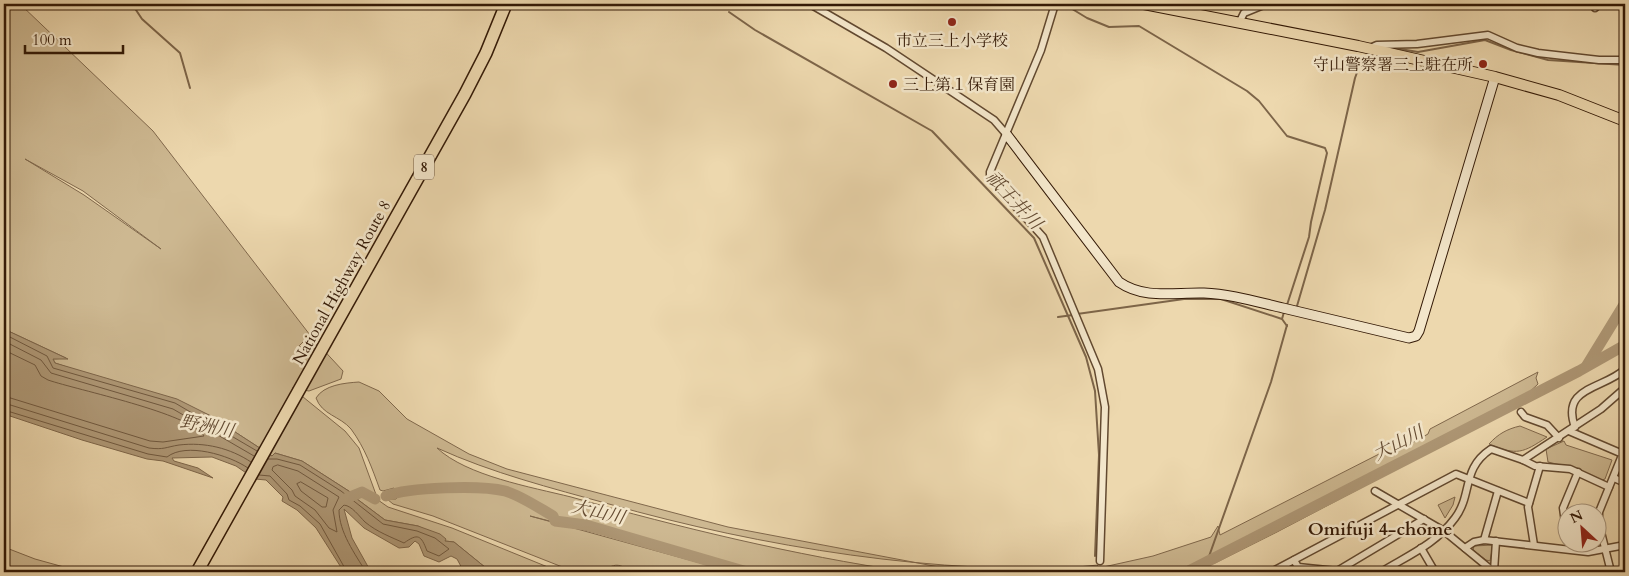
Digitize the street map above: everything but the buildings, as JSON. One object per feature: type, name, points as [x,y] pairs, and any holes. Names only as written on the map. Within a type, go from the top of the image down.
[{"type":"highway","name":"National Highway Route 8","points":[[197,572],[465,94],[486,53],[506,4]]},
{"type":"main road","points":[[1144,4],[1369,49],[1495,77],[1559,95],[1625,122]]},
{"type":"street","points":[[810,4],[886,48],[994,120],[1119,282],[1127,287],[1141,293],[1211,293],[1232,296],[1409,338],[1416,336],[1419,331],[1495,77]]},
{"type":"street","points":[[1055,4],[1041,50],[990,172],[990,178],[1043,236],[1098,369],[1105,407],[1100,561]]},
{"type":"street","points":[[1238,23],[1244,13],[1266,4]]},
{"type":"street","points":[[1369,49],[1377,44],[1450,41],[1482,35],[1538,52],[1599,60],[1625,60]]},
{"type":"street","points":[[1572,429],[1573,404],[1578,396],[1625,370]]},
{"type":"street","points":[[1523,460],[1572,429],[1625,388]]},
{"type":"street","points":[[1521,412],[1525,417],[1547,425],[1559,438]]},
{"type":"street","points":[[1572,429],[1625,452],[1602,504]]},
{"type":"street","points":[[1380,572],[1439,537],[1461,507],[1472,468],[1482,455],[1491,449],[1540,466],[1570,469],[1609,487]]},
{"type":"street","points":[[1534,545],[1528,519],[1529,503],[1540,466]]},
{"type":"street","points":[[1565,504],[1578,472]]},
{"type":"street","points":[[1271,572],[1456,474],[1529,503]]},
{"type":"street","points":[[1614,478],[1625,483]]},
{"type":"street","points":[[1376,491],[1444,531],[1494,571]]},
{"type":"street","points":[[1484,540],[1498,491]]},
{"type":"street","points":[[1294,560],[1298,567],[1337,571],[1424,519]]},
{"type":"street","points":[[1465,548],[1474,542],[1484,540],[1556,546]]},
{"type":"street","points":[[1494,571],[1496,541]]},
{"type":"street","points":[[1611,572],[1606,550],[1625,545]]},
{"type":"street","points":[[1421,548],[1435,572]]},
{"type":"shaded area","points":[[4,4],[20,4],[153,131],[310,335],[299,346],[304,349],[318,344],[343,371],[341,379],[309,391],[292,388],[345,431],[359,448],[378,500],[388,507],[452,528],[560,572],[491,572],[454,542],[445,541],[418,526],[385,520],[357,499],[365,495],[375,500],[372,493],[355,495],[302,461],[275,453],[272,456],[209,415],[55,363],[53,359],[66,358],[4,329]],"holes":[[[25,159],[83,191],[161,249],[84,195]]]},
{"type":"shaded area","points":[[1538,372],[1536,378],[1538,384],[1511,409],[1215,563],[1184,572],[1081,572],[1153,556],[1211,537],[1218,526],[1220,535],[1383,452],[1394,453],[1428,434],[1430,429]]},
{"type":"shaded area","points":[[359,382],[379,391],[407,419],[469,454],[507,469],[728,527],[915,563],[789,545],[667,519],[522,479],[479,465],[437,448],[465,466],[500,479],[738,540],[908,572],[761,572],[695,558],[530,516],[733,572],[632,572],[617,565],[593,573],[575,572],[433,516],[393,504],[387,499],[396,499],[399,495],[394,488],[380,490],[371,466],[356,436],[347,425],[322,408],[316,398],[329,387]]},
{"type":"shaded area","points":[[1520,426],[1547,437],[1532,447],[1520,451],[1506,450],[1489,444],[1503,432]]},
{"type":"shaded area","points":[[1564,441],[1566,445],[1612,460],[1605,479],[1600,481],[1577,469],[1548,462],[1546,449]]},
{"type":"shaded area","points":[[1455,497],[1453,505],[1445,518],[1438,505]]},
{"type":"shaded area","points":[[1493,545],[1490,561],[1473,550],[1474,546]]},
{"type":"shaded area","points":[[4,547],[35,559],[82,572],[4,572]]},
{"type":"shaded area","points":[[915,563],[1037,569],[1070,568],[1037,571],[960,571]]},
{"type":"shaded area","points":[[1098,565],[1097,567],[1070,568]]},
{"type":"water","name":"野洲川","points":[[4,329],[68,359],[53,359],[55,363],[177,399],[209,415],[272,456],[275,453],[302,461],[355,495],[372,493],[372,497],[361,495],[357,499],[385,520],[418,526],[440,534],[446,539],[445,541],[454,542],[491,572],[464,572],[457,559],[451,556],[439,562],[424,556],[419,544],[415,541],[409,547],[399,548],[364,528],[344,509],[352,538],[371,572],[344,572],[316,528],[297,510],[282,501],[283,497],[266,480],[255,479],[236,466],[212,457],[172,458],[174,461],[198,468],[213,478],[163,461],[147,459],[82,440],[4,414]]},
{"type":"waterway","points":[[132,4],[142,19],[180,53],[190,88]]},
{"type":"waterway","points":[[1064,4],[1087,18],[1109,27],[1139,26],[1247,91],[1259,101],[1287,136],[1325,148],[1327,153],[1309,237],[1287,305]]},
{"type":"waterway","name":"祇王井川","points":[[729,12],[755,30],[932,131],[1034,238],[1086,357],[1095,391],[1099,455],[1095,556]]},
{"type":"waterway","points":[[1400,49],[1418,52],[1485,40],[1511,50],[1548,60],[1625,65]]},
{"type":"waterway","points":[[1297,306],[1325,210],[1355,78],[1359,67],[1368,60]]},
{"type":"waterway","points":[[1077,314],[1184,299],[1221,299],[1282,319],[1287,326]]},
{"type":"waterway","points":[[1587,365],[1625,303]]},
{"type":"waterway","points":[[1282,319],[1284,312]]},
{"type":"waterway","name":"祇王井川","points":[[1058,317],[1073,315]]},
{"type":"waterway","points":[[1207,562],[1271,382],[1287,325]]},
{"type":"waterway","name":"大山川","points":[[1187,572],[1579,371],[1625,345]]},
{"type":"waterway","name":"大山川","points":[[386,496],[411,491],[445,488],[480,488],[505,491],[553,516],[555,521],[586,525],[747,572]]},
{"type":"waterway","name":"大山川","points":[[345,499],[362,492],[375,499]]},
{"type":"place","name":"市立三上小学校","points":[[952,22]]},
{"type":"place","name":"守山警察署三上駐在所","points":[[1483,64]]},
{"type":"place","name":"三上第１保育園","points":[[893,84]]},
{"type":"district","name":"Omifuji 4-chome","points":[[1380,529]]}]
